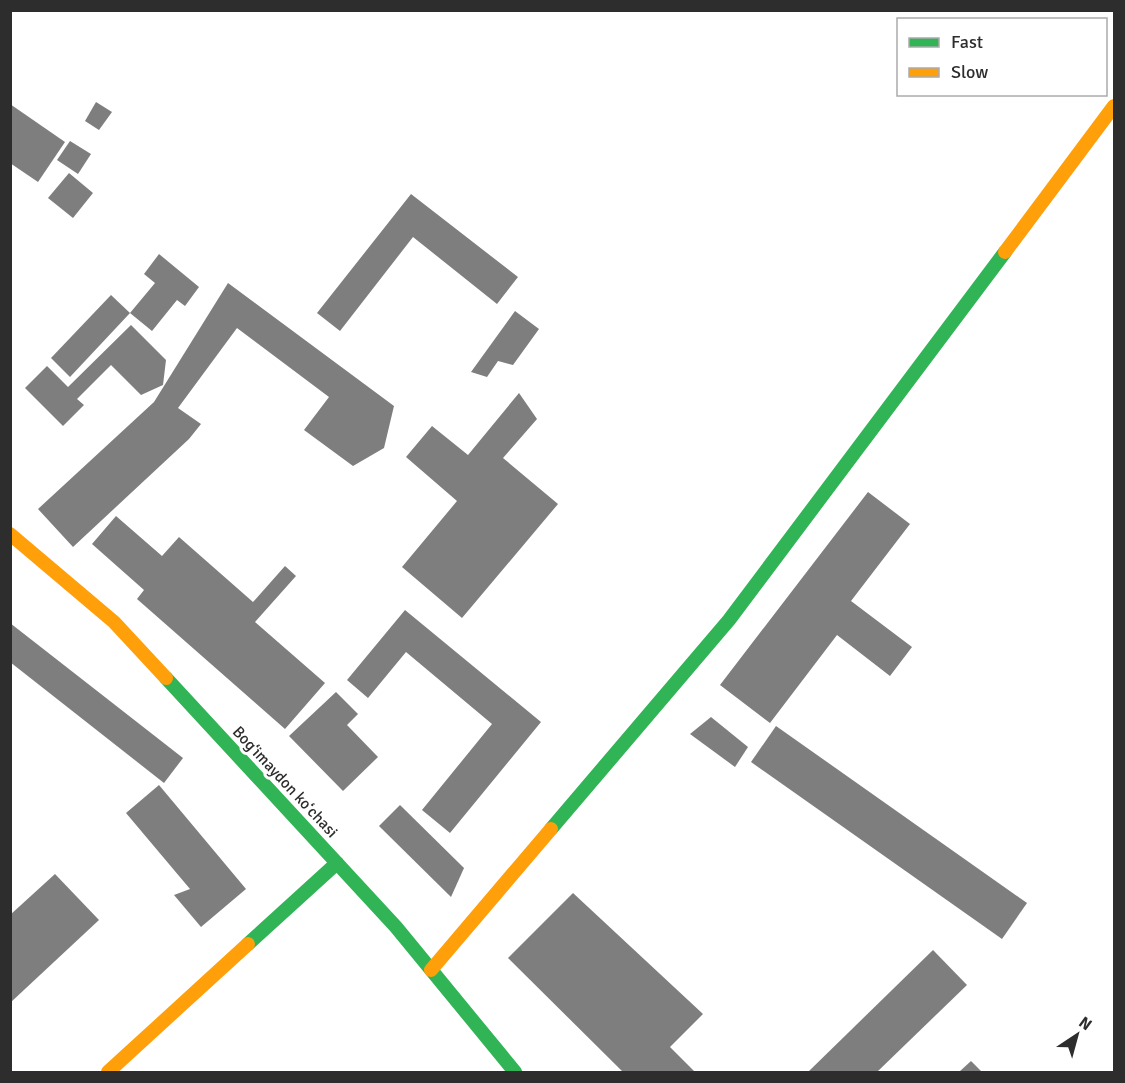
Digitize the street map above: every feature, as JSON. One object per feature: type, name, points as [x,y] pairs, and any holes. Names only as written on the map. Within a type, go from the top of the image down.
[{"type":"street","points":[[431,970],[729,620],[1114,106]]},
{"type":"street","name":"Bogʻimaydon koʻchasi","points":[[10,534],[114,622],[396,927],[515,1072]]},
{"type":"street","points":[[108,1072],[337,863]]},
{"type":"building","points":[[96,102],[112,112],[99,130],[85,121]]},
{"type":"building","points":[[10,104],[65,142],[38,182],[10,163]]},
{"type":"building","points":[[70,141],[91,154],[78,174],[57,160]]},
{"type":"building","points":[[69,173],[93,193],[73,218],[48,198]]},
{"type":"building","points":[[411,194],[518,277],[497,304],[413,237],[340,331],[317,313]]},
{"type":"building","points":[[159,254],[199,287],[185,306],[177,300],[152,331],[130,313],[155,283],[144,274]]},
{"type":"building","points":[[228,283],[394,406],[384,448],[353,466],[304,430],[329,397],[237,328],[178,408],[201,424],[189,439],[73,547],[38,509],[154,402]]},
{"type":"building","points":[[111,295],[130,313],[70,377],[51,358]]},
{"type":"building","points":[[515,311],[539,329],[513,365],[498,361],[487,377],[471,372]]},
{"type":"building","points":[[131,325],[166,360],[163,385],[141,395],[111,365],[77,399],[84,405],[63,426],[25,388],[47,366],[68,387]]},
{"type":"building","points":[[519,393],[537,419],[503,458],[558,504],[462,618],[402,567],[457,501],[406,457],[432,426],[468,455]]},
{"type":"building","points":[[868,492],[910,524],[851,601],[912,647],[890,676],[837,635],[770,723],[720,685]]},
{"type":"building","points":[[116,516],[162,556],[179,537],[253,602],[285,566],[296,576],[255,622],[325,683],[285,729],[137,599],[144,590],[92,544]]},
{"type":"building","points":[[405,610],[541,722],[450,833],[422,810],[492,724],[406,652],[368,698],[347,680]]},
{"type":"building","points":[[10,623],[183,758],[164,783],[10,662]]},
{"type":"building","points":[[336,692],[358,714],[347,725],[378,757],[343,791],[289,736]]},
{"type":"building","points":[[711,717],[748,747],[735,767],[690,734]]},
{"type":"building","points":[[776,726],[1027,903],[1002,939],[751,762]]},
{"type":"building","points":[[159,785],[246,889],[201,927],[174,895],[190,889],[126,813]]},
{"type":"building","points":[[400,805],[464,868],[451,897],[379,826]]},
{"type":"building","points":[[55,874],[99,920],[10,1003],[10,915]]},
{"type":"building","points":[[573,893],[703,1014],[670,1047],[695,1072],[623,1072],[508,958]]},
{"type":"building","points":[[933,950],[967,985],[877,1072],[808,1072]]},
{"type":"building","points":[[971,1061],[982,1072],[959,1072]]},
{"type":"traffic: fast","points":[[551,829],[729,620],[1005,252]]},
{"type":"traffic: fast","points":[[166,678],[396,927],[515,1072]]},
{"type":"traffic: fast","points":[[248,944],[337,863]]},
{"type":"traffic: slow","points":[[1005,252],[1114,106]]},
{"type":"traffic: slow","points":[[10,534],[114,622],[166,678]]},
{"type":"traffic: slow","points":[[431,970],[551,829]]},
{"type":"traffic: slow","points":[[108,1072],[248,944]]}]
